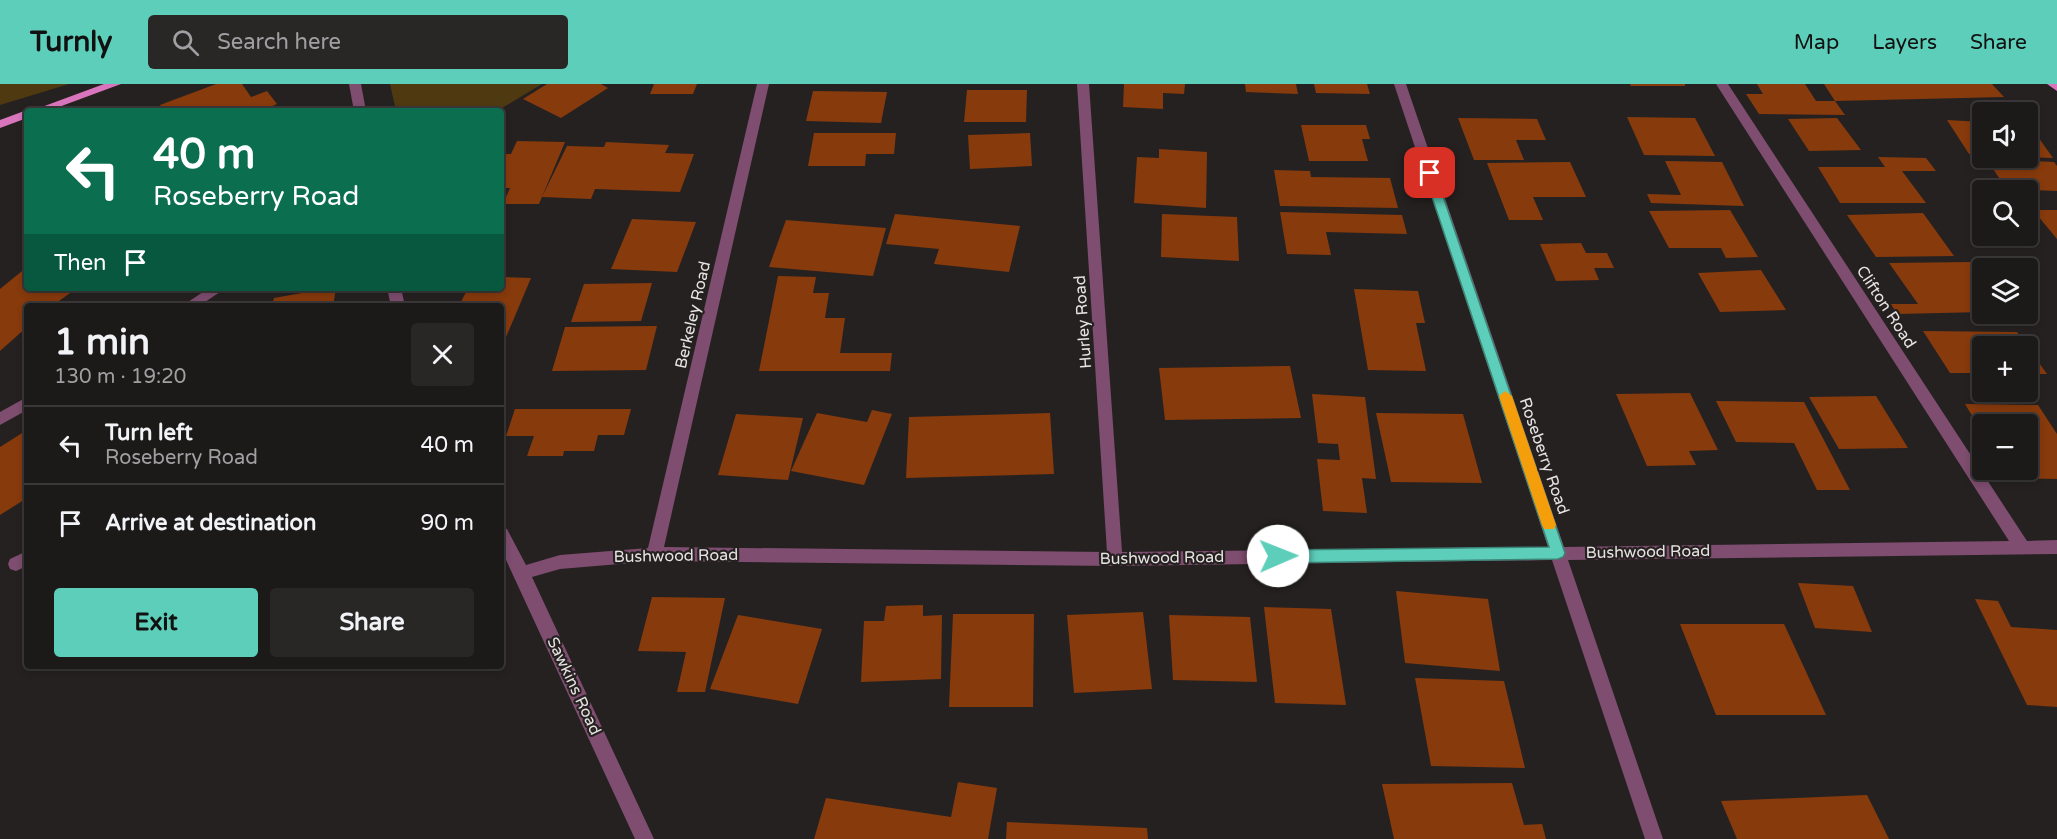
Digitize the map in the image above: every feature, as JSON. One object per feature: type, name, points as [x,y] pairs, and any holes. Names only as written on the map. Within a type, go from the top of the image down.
[{"type":"main road","points":[[46,108],[115,84]]},
{"type":"main road","points":[[2053,84],[2057,88]]},
{"type":"main road","points":[[0,124],[24,115]]},
{"type":"street","points":[[355,84],[359,108]]},
{"type":"street","name":"Berkeley Road","points":[[655,554],[763,84]]},
{"type":"street","name":"Hurley Road","points":[[1083,84],[1115,559]]},
{"type":"street","name":"Roseberry Road","points":[[1400,84],[1654,839]]},
{"type":"street","name":"Clifton Road","points":[[1722,84],[2022,547]]},
{"type":"street","points":[[194,303],[214,291]]},
{"type":"street","points":[[0,419],[24,405]]},
{"type":"street","name":"Sawkins Road","points":[[504,540],[522,573],[645,839]]},
{"type":"street","name":"Bushwood Road","points":[[522,573],[560,562],[655,554],[1115,559],[2057,547]]},
{"type":"shaded area","points":[[0,84],[69,84],[0,105]]},
{"type":"shaded area","points":[[390,84],[542,84],[502,108],[395,108]]},
{"type":"building","points":[[216,84],[242,84],[251,97],[267,91],[277,104],[267,108],[162,108],[160,105]]},
{"type":"building","points":[[547,84],[601,84],[608,88],[561,118],[523,99]]},
{"type":"building","points":[[654,84],[697,84],[693,94],[650,94]]},
{"type":"building","points":[[1124,84],[1185,84],[1184,94],[1163,93],[1163,109],[1123,107]]},
{"type":"building","points":[[1245,84],[1296,84],[1298,94],[1246,92]]},
{"type":"building","points":[[1314,84],[1367,84],[1370,94],[1316,93]]},
{"type":"building","points":[[1630,84],[1685,84],[1685,86],[1631,86]]},
{"type":"building","points":[[1757,84],[1805,84],[1816,101],[1835,101],[1845,115],[1759,114],[1746,94],[1763,94]]},
{"type":"building","points":[[1824,84],[1992,84],[2004,97],[1835,101]]},
{"type":"building","points":[[967,90],[1027,90],[1026,122],[964,122]]},
{"type":"building","points":[[813,91],[887,92],[881,123],[806,121]]},
{"type":"building","points":[[1627,117],[1695,118],[1715,156],[1644,155]]},
{"type":"building","points":[[1458,118],[1537,119],[1546,140],[1516,140],[1524,160],[1474,160]]},
{"type":"building","points":[[1837,118],[1861,150],[1809,151],[1788,119]]},
{"type":"building","points":[[1947,120],[1972,121],[1972,154],[1969,154]]},
{"type":"building","points":[[1301,125],[1366,125],[1370,139],[1362,139],[1368,161],[1309,161]]},
{"type":"building","points":[[814,133],[896,133],[894,154],[866,154],[865,166],[808,166]]},
{"type":"building","points":[[1030,133],[1032,166],[970,169],[968,135]]},
{"type":"building","points":[[2038,137],[2053,158],[2038,157]]},
{"type":"building","points":[[517,141],[565,142],[539,204],[504,204],[510,188],[504,188],[504,154],[511,154]]},
{"type":"building","points":[[606,142],[669,145],[665,153],[694,154],[680,192],[595,189],[591,199],[542,197],[567,146],[604,147]]},
{"type":"building","points":[[1159,149],[1207,152],[1206,208],[1134,203],[1137,157],[1159,158]]},
{"type":"building","points":[[1878,157],[1926,158],[1936,171],[1902,171],[1926,203],[1840,203],[1818,167],[1885,167]]},
{"type":"building","points":[[1665,161],[1722,162],[1744,206],[1651,203],[1647,194],[1681,195]]},
{"type":"building","points":[[2038,161],[2054,162],[2057,166],[2057,191],[2038,190],[2038,180],[2001,180],[1992,168],[2038,168]]},
{"type":"building","points":[[1570,162],[1586,197],[1533,197],[1543,220],[1509,220],[1487,163]]},
{"type":"building","points":[[1274,170],[1310,171],[1311,177],[1390,178],[1398,208],[1280,206]]},
{"type":"building","points":[[1730,210],[1758,257],[1726,258],[1721,248],[1669,248],[1649,211]]},
{"type":"building","points":[[2038,210],[2057,210],[2057,239],[2038,216]]},
{"type":"building","points":[[1280,212],[1402,215],[1407,234],[1326,232],[1331,255],[1287,254]]},
{"type":"building","points":[[1923,213],[1954,256],[1876,257],[1847,215]]},
{"type":"building","points":[[895,214],[1020,226],[1009,272],[934,264],[939,249],[886,244]]},
{"type":"building","points":[[1162,214],[1237,217],[1239,261],[1161,257]]},
{"type":"building","points":[[632,219],[696,222],[677,272],[611,269]]},
{"type":"building","points":[[786,220],[886,228],[873,276],[769,267]]},
{"type":"building","points":[[1581,243],[1586,253],[1607,253],[1614,268],[1594,268],[1599,280],[1556,281],[1540,244]]},
{"type":"building","points":[[1971,262],[1972,312],[1897,314],[1891,304],[1918,304],[1889,263]]},
{"type":"building","points":[[24,269],[24,291],[73,291],[56,303],[24,303],[24,330],[0,351],[0,289]]},
{"type":"building","points":[[1761,270],[1786,310],[1720,312],[1698,273]]},
{"type":"building","points":[[778,276],[816,277],[813,293],[829,293],[825,318],[845,318],[840,353],[892,353],[890,371],[759,371]]},
{"type":"building","points":[[504,277],[531,278],[504,342],[504,303],[460,303],[466,291],[504,291]]},
{"type":"building","points":[[652,283],[641,321],[571,322],[584,284]]},
{"type":"building","points":[[1354,289],[1418,291],[1425,323],[1416,323],[1426,371],[1368,370]]},
{"type":"building","points":[[313,291],[336,291],[334,303],[273,303],[274,298]]},
{"type":"building","points":[[657,326],[646,370],[552,371],[565,327]]},
{"type":"building","points":[[1923,331],[2017,332],[2020,336],[1972,336],[1972,373],[1950,373]]},
{"type":"building","points":[[2038,361],[2047,374],[2038,374]]},
{"type":"building","points":[[1290,366],[1301,418],[1165,420],[1159,368]]},
{"type":"building","points":[[1690,393],[1718,450],[1689,451],[1696,465],[1647,466],[1616,394]]},
{"type":"building","points":[[1312,394],[1365,397],[1376,479],[1362,478],[1367,513],[1323,511],[1317,459],[1340,460],[1338,444],[1318,443]]},
{"type":"building","points":[[1876,396],[1908,448],[1839,449],[1809,397]]},
{"type":"building","points":[[1716,401],[1804,402],[1850,490],[1817,490],[1794,443],[1736,442]]},
{"type":"building","points":[[1965,404],[2038,405],[2057,434],[2057,479],[2038,479],[2038,414],[1972,416]]},
{"type":"building","points":[[515,409],[631,409],[624,435],[598,435],[594,451],[564,451],[563,456],[527,456],[534,436],[506,436]]},
{"type":"building","points":[[872,410],[892,414],[864,485],[791,471],[817,413],[867,422]]},
{"type":"building","points":[[1050,413],[1054,474],[906,478],[909,417]]},
{"type":"building","points":[[1376,413],[1463,414],[1482,483],[1391,482]]},
{"type":"building","points":[[736,414],[803,418],[788,480],[718,475]]},
{"type":"building","points":[[24,432],[24,500],[0,515],[0,447]]},
{"type":"building","points":[[1798,583],[1853,586],[1872,632],[1815,628]]},
{"type":"building","points":[[1396,591],[1488,599],[1500,671],[1405,663]]},
{"type":"building","points":[[652,597],[725,598],[705,692],[677,692],[686,652],[638,651]]},
{"type":"building","points":[[1975,599],[1998,601],[2011,627],[2057,630],[2057,707],[2027,705]]},
{"type":"building","points":[[923,605],[923,616],[942,615],[941,679],[861,682],[864,621],[884,621],[886,606]]},
{"type":"building","points":[[1264,607],[1331,609],[1346,705],[1275,703]]},
{"type":"building","points":[[1143,612],[1152,689],[1074,693],[1067,615]]},
{"type":"building","points":[[953,614],[1034,614],[1033,707],[949,707]]},
{"type":"building","points":[[738,615],[822,629],[798,704],[710,689]]},
{"type":"building","points":[[1169,615],[1250,617],[1257,682],[1173,680]]},
{"type":"building","points":[[1680,624],[1784,624],[1826,715],[1716,715]]},
{"type":"building","points":[[1415,678],[1504,681],[1525,768],[1431,766]]},
{"type":"building","points":[[958,782],[997,788],[988,839],[814,839],[826,798],[951,817]]},
{"type":"building","points":[[1512,783],[1524,825],[1542,824],[1546,839],[1394,839],[1382,784]]},
{"type":"building","points":[[1867,795],[1889,839],[1737,839],[1721,801]]},
{"type":"building","points":[[1007,822],[1147,828],[1148,839],[1006,839]]},
{"type":"slow traffic","points":[[1505,396],[1549,525]]},
{"type":"route","points":[[1278,556],[1558,553],[1430,173]]}]
